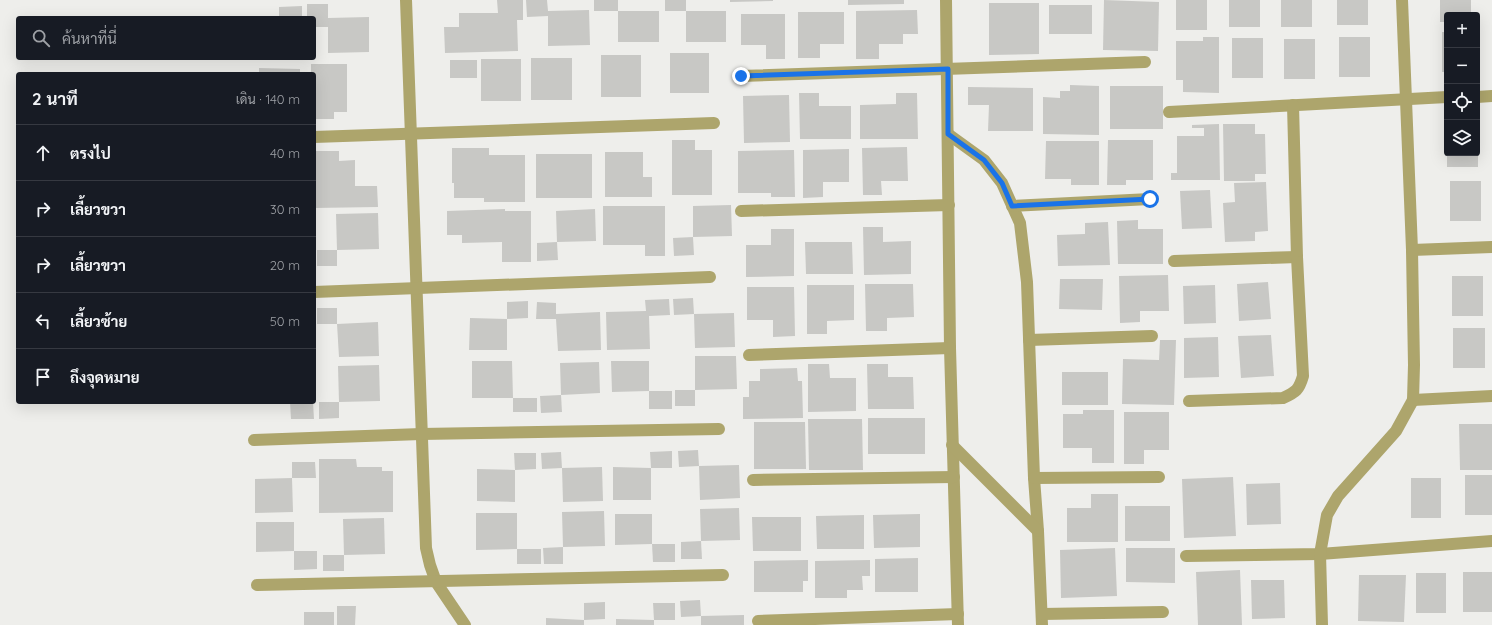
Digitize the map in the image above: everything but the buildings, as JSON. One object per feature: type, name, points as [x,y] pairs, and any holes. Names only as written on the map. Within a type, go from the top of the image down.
[{"type":"street","points":[[406,0],[426,548],[436,582],[464,625]]},
{"type":"street","points":[[758,621],[958,620],[950,348],[948,69],[946,0]]},
{"type":"street","points":[[1322,625],[1320,554],[1327,515],[1338,496],[1396,431],[1413,400],[1414,365],[1412,250],[1402,0]]},
{"type":"street","points":[[741,76],[1145,62]]},
{"type":"street","points":[[1480,96],[1492,96]]},
{"type":"street","points":[[1169,112],[1444,98]]},
{"type":"street","points":[[1189,400],[1283,398],[1294,393],[1300,387],[1303,376],[1296,257],[1293,105]]},
{"type":"street","points":[[316,137],[714,123]]},
{"type":"street","points":[[948,134],[984,160],[1002,183],[1020,223],[1027,282],[1034,478],[1042,620],[1163,612]]},
{"type":"street","points":[[1012,206],[1150,199]]},
{"type":"street","points":[[741,211],[949,205]]},
{"type":"street","points":[[1412,250],[1492,247]]},
{"type":"street","points":[[1174,261],[1296,257]]},
{"type":"street","points":[[316,292],[710,277]]},
{"type":"street","points":[[1029,340],[1152,336]]},
{"type":"street","points":[[749,355],[950,348]]},
{"type":"street","points":[[1413,400],[1492,396]]},
{"type":"street","points":[[254,440],[421,434],[719,429]]},
{"type":"street","points":[[952,445],[1038,531]]},
{"type":"street","points":[[753,480],[954,477]]},
{"type":"street","points":[[1034,478],[1159,477]]},
{"type":"street","points":[[1186,556],[1320,554],[1492,541]]},
{"type":"street","points":[[257,586],[723,575]]},
{"type":"route","points":[[741,76],[948,69],[948,134],[984,160],[1002,183],[1012,206],[1150,199]]}]
